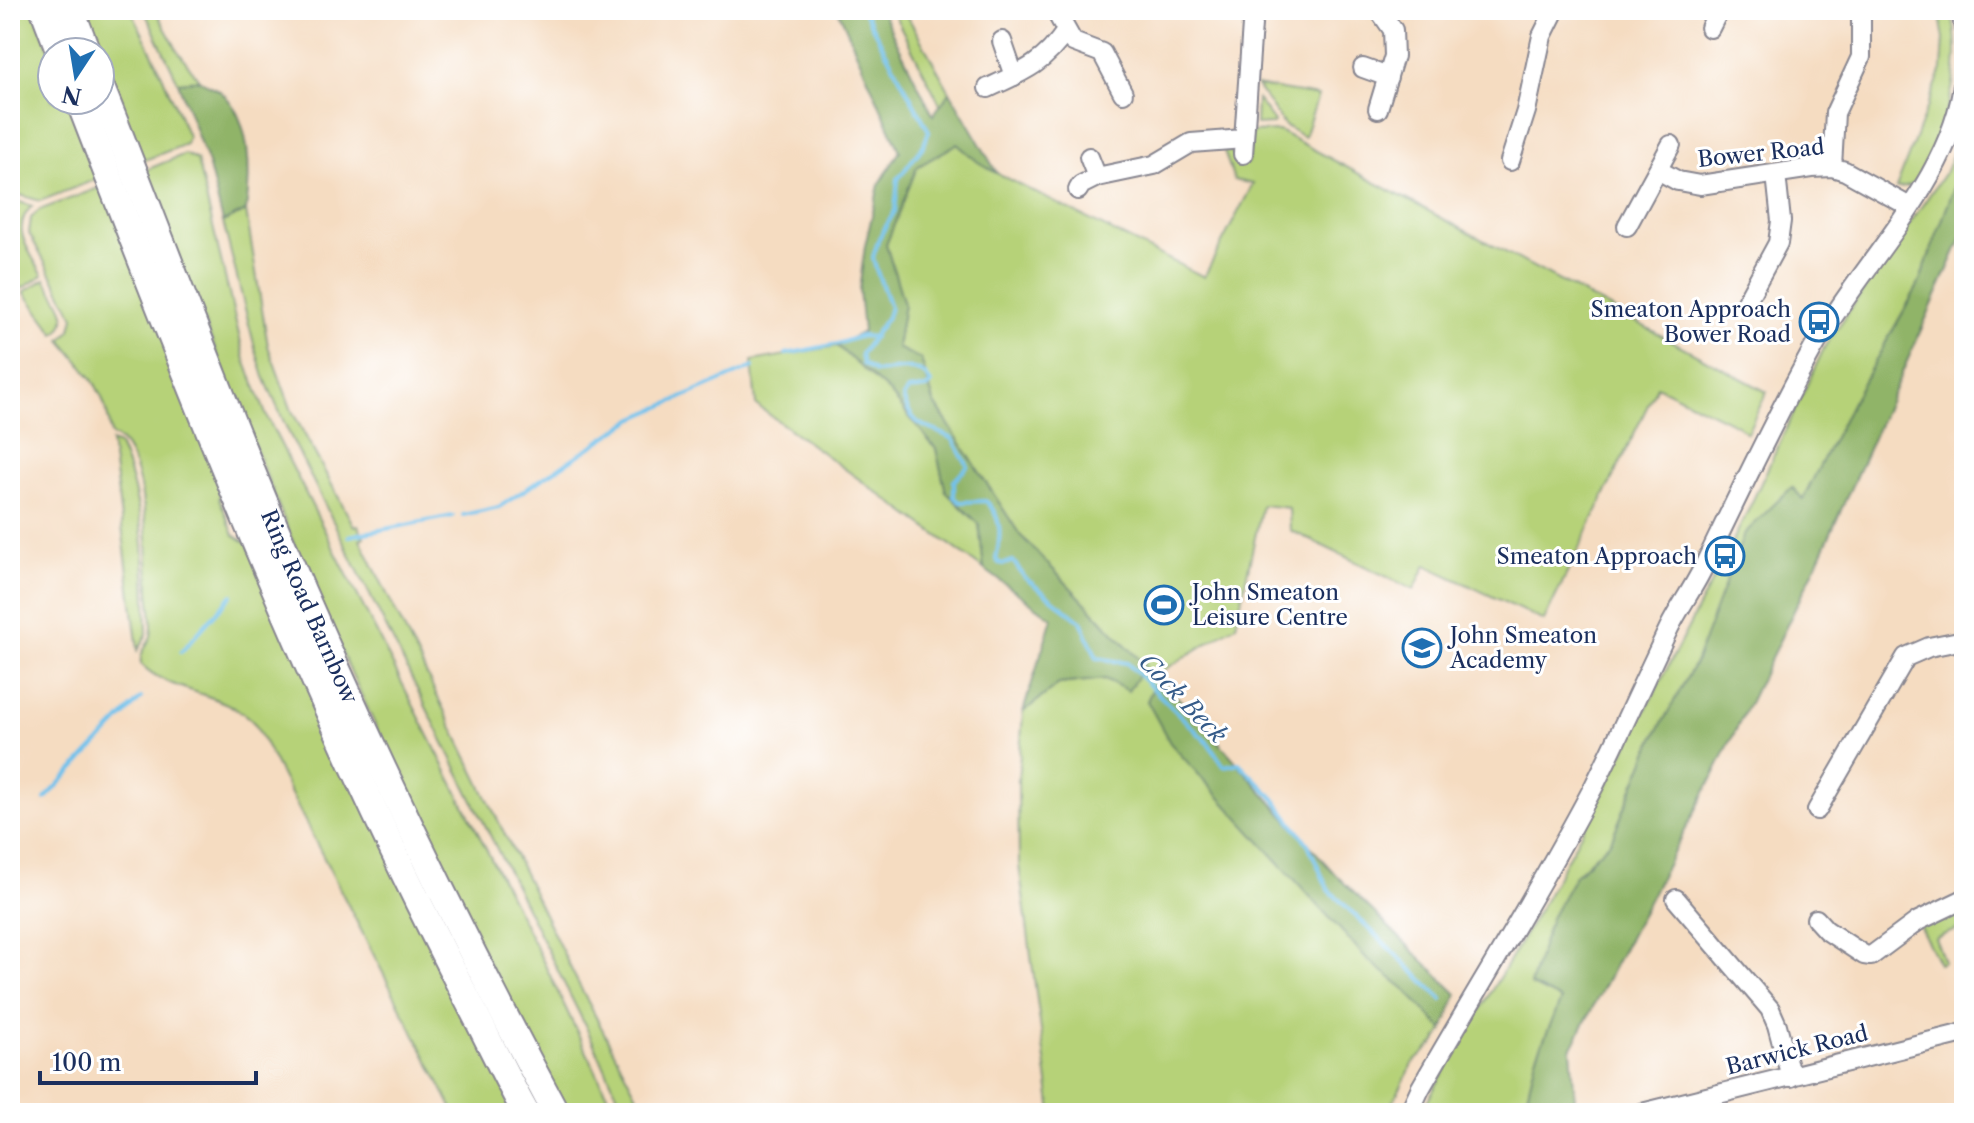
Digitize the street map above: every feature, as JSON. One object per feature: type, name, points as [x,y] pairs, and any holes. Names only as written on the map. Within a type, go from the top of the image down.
[{"type":"highway","points":[[44,10],[54,36]]},
{"type":"highway","points":[[71,10],[81,36]]},
{"type":"highway","name":"Ring Road Barnbow","points":[[85,116],[215,445],[314,680],[423,915],[526,1113]]},
{"type":"highway","name":"Ring Road Barnbow","points":[[112,116],[237,434],[318,626],[416,839],[556,1113]]},
{"type":"street","points":[[1055,10],[1073,42],[1102,53],[1123,93]]},
{"type":"street","points":[[1078,190],[1081,185],[1097,177],[1154,165],[1191,143],[1243,147],[1253,10]]},
{"type":"street","points":[[1378,109],[1394,56],[1393,30],[1379,10]]},
{"type":"street","points":[[1510,161],[1526,111],[1542,36],[1555,10]]},
{"type":"street","points":[[1710,28],[1719,10]]},
{"type":"street","points":[[1961,10],[1964,28]]},
{"type":"street","points":[[1832,167],[1835,113],[1861,57],[1861,11]]},
{"type":"street","points":[[988,88],[1031,69],[1052,52],[1066,31]]},
{"type":"street","points":[[1002,41],[1014,76]]},
{"type":"street","points":[[1363,68],[1388,77]]},
{"type":"street","points":[[1409,1113],[1592,788],[1672,623],[1813,350],[1840,304],[1932,174],[1949,139],[1964,78]]},
{"type":"street","name":"Bower Road","points":[[1627,226],[1671,145]]},
{"type":"street","points":[[1089,157],[1097,177]]},
{"type":"street","name":"Bower Road","points":[[1658,170],[1678,181],[1700,185],[1832,167],[1910,207]]},
{"type":"street","points":[[1746,302],[1778,243],[1781,221],[1776,174]]},
{"type":"street","points":[[1817,810],[1906,657],[1929,647],[1964,640]]},
{"type":"street","points":[[1672,896],[1770,1009],[1791,1077]]},
{"type":"street","points":[[1816,919],[1826,930],[1864,955],[1871,956],[1918,921],[1964,899]]},
{"type":"street","name":"Barwick Road","points":[[1642,1113],[1964,1033]]},
{"type":"green space","points":[[10,10],[34,10],[44,36],[36,36],[36,116],[75,116],[100,178],[40,201],[10,192]]},
{"type":"green space","points":[[81,10],[131,10],[188,136],[186,144],[140,162],[116,100],[116,36],[92,36]]},
{"type":"green space","points":[[144,10],[155,10],[199,80],[178,82]]},
{"type":"green space","points":[[838,10],[881,10],[933,115],[950,92],[997,173],[957,144],[917,167],[886,245],[904,304],[897,348],[921,359],[934,402],[1020,535],[1145,665],[1128,691],[1105,679],[1059,684],[1023,712],[1052,618],[984,569],[979,524],[946,492],[936,449],[890,393],[837,346],[863,332],[859,290],[865,246],[879,185],[900,151]]},
{"type":"green space","points":[[892,10],[904,10],[950,92],[941,106]]},
{"type":"green space","points":[[1939,10],[1951,10],[1955,29],[1955,68],[1948,107],[1918,177],[1908,186],[1896,188],[1942,69],[1944,39]]},
{"type":"green space","points":[[199,80],[219,90],[231,103],[239,116],[247,148],[249,181],[246,211],[223,222],[209,167],[178,82]]},
{"type":"green space","points":[[1257,86],[1318,96],[1304,137],[1284,125]]},
{"type":"green space","points":[[1257,99],[1274,122],[1273,124],[1256,125]]},
{"type":"green space","points":[[1964,125],[1964,161],[1918,286],[1852,402],[1803,500],[1792,488],[1654,738],[1611,841],[1575,875],[1562,1000],[1536,1058],[1523,1113],[1420,1113],[1547,896],[1609,781],[1745,517],[1825,346],[1946,171]]},
{"type":"green space","name":"John Smeaton Leisure Centre","points":[[1279,131],[1767,392],[1747,433],[1737,425],[1657,386],[1544,621],[1426,565],[1414,590],[1290,530],[1289,508],[1262,505],[1236,625],[1164,670],[1154,673],[1158,677],[1147,701],[1449,1010],[1443,1030],[1435,1043],[1414,1062],[1387,1113],[1052,1113],[1019,865],[1018,781],[1023,712],[1059,684],[1105,679],[1145,665],[1020,535],[934,402],[921,360],[897,348],[904,304],[886,245],[917,167],[957,144],[992,171],[1204,277],[1253,184],[1234,180],[1223,148],[1232,152],[1238,163],[1248,163],[1252,132]]},
{"type":"green space","points":[[185,154],[197,160],[245,360],[267,417],[543,961],[616,1113],[565,1113],[443,873],[308,579],[143,171]]},
{"type":"green space","points":[[1964,161],[1964,233],[1821,555],[1713,777],[1571,1049],[1576,1113],[1523,1113],[1536,1058],[1561,1000],[1530,985],[1551,918],[1575,875],[1611,841],[1654,738],[1695,663],[1744,534],[1792,487],[1803,499],[1852,402],[1918,286]]},
{"type":"green space","points":[[104,186],[222,484],[219,498],[234,535],[247,543],[517,1113],[455,1113],[255,724],[228,705],[167,682],[141,664],[152,626],[144,506],[139,481],[123,444],[111,435],[101,394],[95,383],[61,340],[71,330],[74,317],[29,233],[31,218],[39,210]]},
{"type":"green space","points":[[10,199],[32,206],[25,214],[22,232],[43,275],[21,289],[10,274]]},
{"type":"green space","points":[[246,211],[268,346],[292,411],[354,526],[358,525],[364,537],[360,539],[574,975],[646,1113],[626,1113],[287,429],[264,377],[223,222]]},
{"type":"green space","points":[[45,279],[64,314],[61,328],[55,334],[24,292]]},
{"type":"green space","points":[[837,346],[890,393],[936,449],[946,492],[979,524],[984,569],[756,405],[752,361]]},
{"type":"green space","points":[[111,442],[119,445],[128,468],[142,538],[147,635],[138,650]]},
{"type":"green space","points":[[1158,677],[1335,874],[1457,994],[1443,1030],[1405,989],[1368,960],[1170,743],[1147,701]]},
{"type":"green space","points":[[1964,902],[1964,927],[1935,938],[1944,962],[1939,964],[1919,925]]},
{"type":"waterway","name":"Cock Beck","points":[[863,10],[929,131],[924,145],[898,179],[895,211],[879,238],[873,257],[890,307],[887,317],[861,354],[863,364],[875,372],[914,369],[927,377],[931,384],[926,388],[908,390],[903,397],[907,408],[922,425],[953,439],[968,466],[954,481],[954,497],[960,502],[986,501],[992,507],[999,528],[996,559],[999,563],[1013,561],[1025,578],[1081,621],[1097,658],[1127,663],[1209,744],[1224,766],[1239,763],[1272,796],[1308,844],[1328,889],[1442,999]]},
{"type":"waterway","points":[[786,354],[861,336],[874,337]]},
{"type":"waterway","points":[[463,515],[499,507],[635,418],[753,367]]},
{"type":"waterway","points":[[349,536],[453,516]]},
{"type":"waterway","points":[[181,652],[232,595]]},
{"type":"waterway","points":[[45,799],[141,698]]},
{"type":"waterway","name":"Cock Beck","points":[[1543,1106],[1548,1113]]},
{"type":"place","name":"Smeaton Approach Bower Road","points":[[1819,322]]},
{"type":"place","name":"Smeaton Approach","points":[[1725,556]]},
{"type":"place","name":"John Smeaton Leisure Centre","points":[[1164,605]]},
{"type":"place","name":"John Smeaton Academy","points":[[1422,648]]}]
